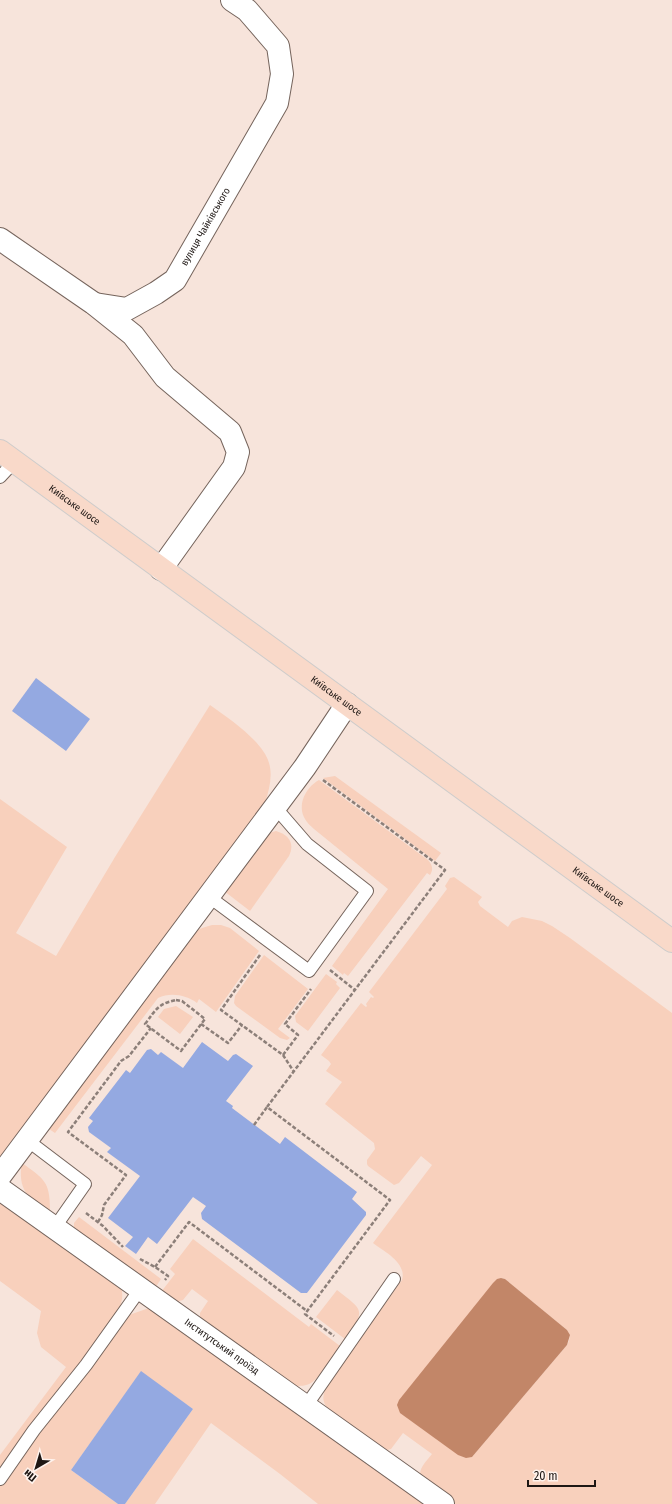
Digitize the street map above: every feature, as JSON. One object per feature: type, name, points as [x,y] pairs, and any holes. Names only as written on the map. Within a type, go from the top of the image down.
[{"type":"main road","name":"Київське шосе","points":[[5,463],[161,569],[672,942]]},
{"type":"street","name":"вулиця Чайківського","points":[[0,239],[93,303],[127,309],[156,293],[175,280],[277,103],[282,74],[278,46],[247,10],[232,0]]},
{"type":"street","points":[[93,303],[133,335],[165,377],[230,432],[238,452],[234,466],[161,569]]},
{"type":"street","points":[[0,1176],[305,767],[347,704]]},
{"type":"street","name":"Інститутський проїзд","points":[[0,1189],[443,1504]]},
{"type":"lane","points":[[208,896],[309,971],[367,891],[307,844],[275,807]]},
{"type":"lane","points":[[27,1140],[85,1184],[55,1227]]},
{"type":"lane","points":[[306,1406],[394,1279]]},
{"type":"lane","points":[[0,1479],[34,1430],[86,1365],[141,1288]]},
{"type":"path","points":[[254,1125],[445,870],[305,767]]},
{"type":"path","points":[[269,942],[221,1010],[283,1055],[294,1072]]},
{"type":"path","points":[[283,1055],[298,1034],[285,1024],[312,988],[309,971]]},
{"type":"path","points":[[340,978],[355,990]]},
{"type":"path","points":[[176,1000],[182,1001],[205,1019],[181,1051],[151,1028],[145,1024],[159,1006],[176,1000]]},
{"type":"path","points":[[201,1024],[228,1044],[242,1025]]},
{"type":"path","points":[[98,1222],[102,1215],[104,1205],[126,1175],[68,1132],[121,1061],[129,1056],[151,1028]]},
{"type":"path","points":[[267,1107],[390,1200],[305,1314],[347,1346]]},
{"type":"path","points":[[89,1216],[98,1222],[124,1248]]},
{"type":"path","points":[[155,1267],[189,1222],[307,1311]]},
{"type":"path","points":[[134,1256],[165,1274]]},
{"type":"shaded area","points":[[210,705],[226,716],[260,746],[269,763],[271,773],[265,803],[0,1163],[0,799],[67,847],[16,933],[56,956],[115,857]]},
{"type":"shaded area","points":[[335,776],[441,853],[435,861],[323,778]]},
{"type":"shaded area","points":[[319,780],[428,860],[432,867],[430,875],[427,873],[348,976],[344,973],[343,975],[332,966],[388,889],[314,829],[306,820],[303,814],[302,803],[306,792]]},
{"type":"shaded area","points":[[276,831],[290,840],[291,851],[250,911],[224,891],[269,833]]},
{"type":"shaded area","points":[[454,877],[482,897],[478,902],[480,906],[508,927],[512,921],[522,917],[542,921],[552,926],[672,1013],[672,1504],[456,1504],[422,1480],[420,1476],[421,1469],[432,1454],[403,1433],[391,1449],[383,1451],[333,1415],[323,1400],[327,1385],[402,1280],[403,1274],[398,1263],[389,1254],[373,1243],[432,1165],[421,1156],[399,1183],[394,1185],[368,1166],[367,1160],[375,1149],[374,1143],[325,1104],[342,1082],[326,1071],[331,1064],[321,1055],[361,1003],[366,1007],[366,1004],[371,997],[374,997],[369,992],[447,889],[445,886],[450,878]],"holes":[[[501,1278],[505,1279],[567,1330],[570,1336],[567,1345],[472,1457]]]},
{"type":"shaded area","points":[[212,925],[221,925],[230,928],[259,951],[216,1012],[199,999],[197,1003],[178,995],[168,995],[158,998],[55,1133],[46,1127],[194,932]]},
{"type":"shaded area","points":[[264,955],[308,989],[278,1029],[290,1038],[287,1040],[280,1038],[234,1003],[235,996]]},
{"type":"shaded area","points":[[326,974],[337,982],[336,984],[340,988],[308,1031],[296,1022],[295,1016]]},
{"type":"shaded area","points":[[176,1006],[193,1017],[180,1034],[158,1017],[164,1009]]},
{"type":"shaded area","points":[[22,1163],[41,1177],[47,1187],[50,1200],[50,1210],[36,1203],[26,1192],[21,1179]]},
{"type":"shaded area","points":[[0,1203],[7,1205],[120,1283],[122,1297],[119,1310],[114,1319],[0,1472],[0,1455],[66,1367],[41,1347],[37,1333],[41,1311],[0,1281]]},
{"type":"shaded area","points":[[79,1217],[161,1279],[155,1288],[74,1230],[74,1223]]},
{"type":"shaded area","points":[[193,1239],[309,1327],[311,1324],[340,1346],[315,1380],[307,1385],[295,1386],[200,1319],[200,1313],[208,1301],[192,1289],[183,1300],[176,1302],[161,1292],[175,1274],[170,1269]]},
{"type":"shaded area","points":[[497,1279],[505,1279],[567,1330],[570,1335],[567,1345],[472,1457],[466,1458],[458,1455],[400,1413],[397,1405],[399,1400],[493,1283]]},
{"type":"shaded area","points":[[337,1290],[353,1302],[359,1312],[356,1322],[345,1339],[316,1317]]},
{"type":"shaded area","points":[[149,1308],[430,1504],[318,1504],[211,1423],[155,1504],[125,1504],[193,1409],[141,1372],[71,1470],[118,1504],[0,1504],[0,1486],[17,1462],[129,1315]]},
{"type":"building","points":[[36,678],[90,719],[66,751],[12,711]]},
{"type":"building","points":[[202,1042],[228,1061],[233,1055],[236,1054],[253,1066],[226,1101],[233,1106],[232,1108],[280,1144],[285,1137],[357,1192],[352,1199],[366,1212],[366,1215],[307,1293],[301,1293],[202,1219],[201,1213],[206,1206],[193,1197],[157,1244],[148,1237],[136,1254],[125,1246],[133,1237],[108,1218],[140,1176],[107,1152],[111,1148],[89,1132],[88,1127],[93,1121],[89,1118],[126,1070],[130,1073],[147,1050],[151,1049],[158,1055],[161,1052],[183,1068]]},
{"type":"building","points":[[141,1371],[193,1409],[125,1504],[118,1504],[71,1470]]}]
